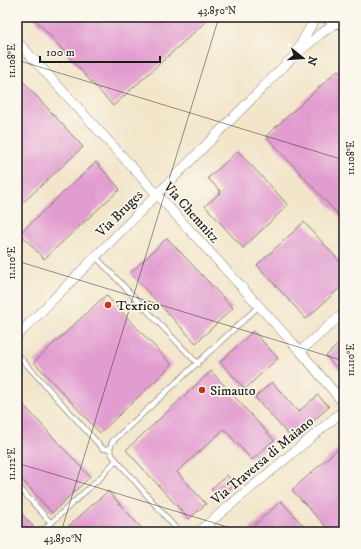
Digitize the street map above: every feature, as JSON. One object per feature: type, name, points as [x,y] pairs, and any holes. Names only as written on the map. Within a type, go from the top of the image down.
[{"type":"main road","points":[[327,17],[341,22]]},
{"type":"street","name":"Via Bruges","points":[[292,58],[316,17]]},
{"type":"street","name":"Via Bruges","points":[[17,336],[292,58],[320,34],[341,22]]},
{"type":"street","name":"Via Chemnitz","points":[[17,41],[300,351],[344,404]]},
{"type":"street","points":[[300,351],[344,313]]},
{"type":"street","name":"Via Traversa di Maiano","points":[[198,532],[344,410]]},
{"type":"lane","points":[[96,257],[198,364]]},
{"type":"lane","points":[[179,532],[116,460],[110,450],[112,442],[259,306]]},
{"type":"lane","points":[[17,354],[103,449],[110,450]]},
{"type":"lane","points":[[41,532],[102,476],[116,460]]},
{"type":"lane","points":[[17,485],[52,523]]},
{"type":"lane","points":[[208,524],[214,532]]},
{"type":"building","points":[[33,17],[86,17],[93,24],[100,17],[211,17],[113,106]]},
{"type":"building","points":[[338,70],[344,77],[344,221],[266,136]]},
{"type":"building","points":[[17,75],[83,147],[17,208]]},
{"type":"building","points":[[238,151],[288,205],[243,248],[205,206],[221,192],[208,178]]},
{"type":"building","points":[[96,162],[120,189],[44,259],[20,233]]},
{"type":"building","points":[[304,222],[344,266],[344,284],[306,319],[257,265]]},
{"type":"building","points":[[167,238],[233,308],[196,343],[130,273]]},
{"type":"building","points":[[106,295],[172,365],[100,433],[34,362]]},
{"type":"building","points":[[253,331],[278,358],[245,389],[220,362]]},
{"type":"building","points":[[344,339],[344,376],[326,356]]},
{"type":"building","points":[[211,371],[274,440],[252,460],[224,429],[177,472],[206,504],[189,519],[126,450]]},
{"type":"building","points":[[272,382],[298,412],[318,395],[329,407],[292,439],[255,397]]},
{"type":"building","points":[[17,398],[90,477],[52,513],[17,474]]},
{"type":"building","points":[[341,446],[344,449],[344,532],[323,532],[327,528],[292,490]]},
{"type":"building","points":[[227,475],[235,484],[219,498],[211,489]]},
{"type":"building","points":[[108,491],[145,532],[62,532]]},
{"type":"building","points":[[281,501],[309,532],[247,532]]},
{"type":"building","points":[[17,509],[33,526],[27,532],[17,532]]},
{"type":"place","name":"Texrico","points":[[108,305]]},
{"type":"place","name":"Simauto","points":[[202,390]]}]
